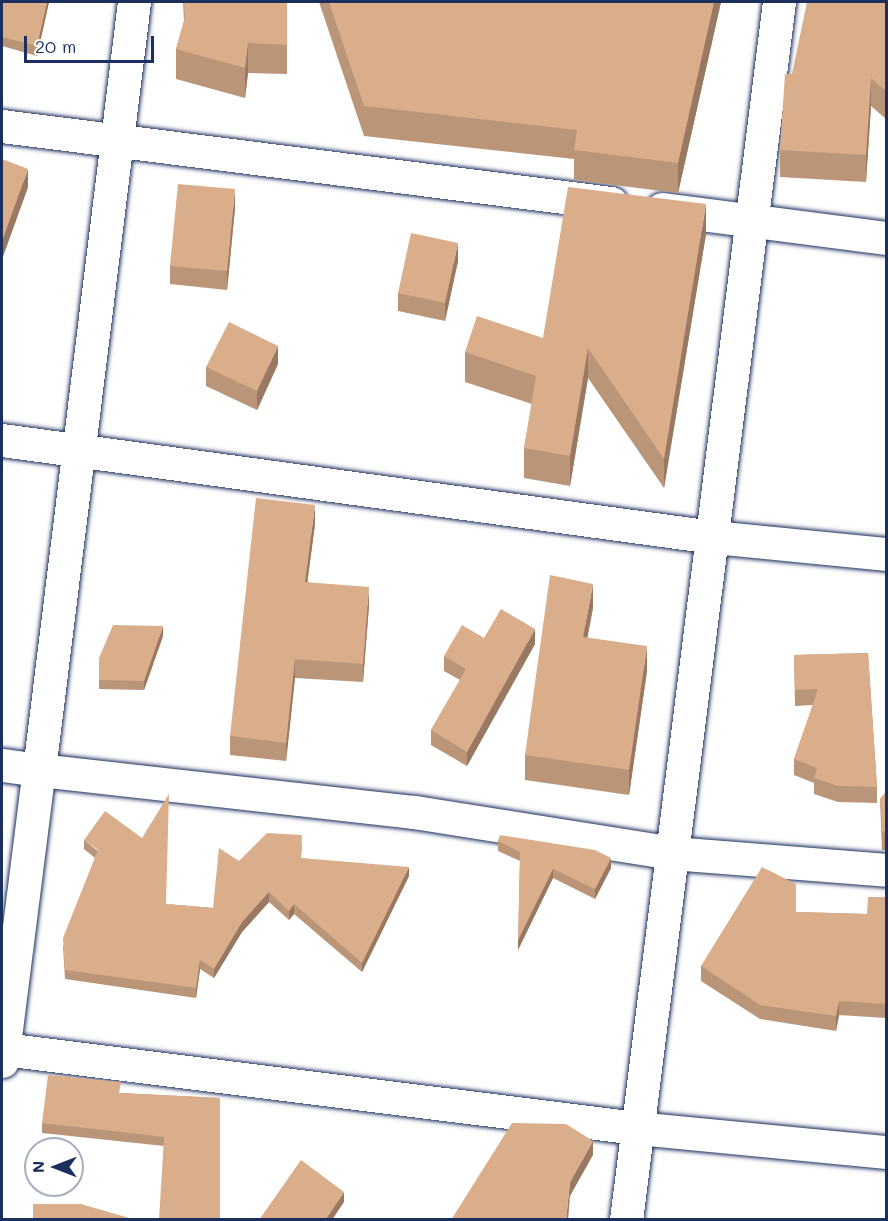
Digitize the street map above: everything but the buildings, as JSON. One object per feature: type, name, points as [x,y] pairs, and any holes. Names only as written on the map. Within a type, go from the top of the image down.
[{"type":"street","points":[[134,2],[2,1055],[636,1128],[886,1152]]},
{"type":"street","points":[[626,1220],[779,2]]},
{"type":"street","points":[[2,126],[886,238]]},
{"type":"street","points":[[2,440],[713,537],[886,554]]},
{"type":"street","points":[[2,765],[414,812],[672,853],[886,870]]}]
